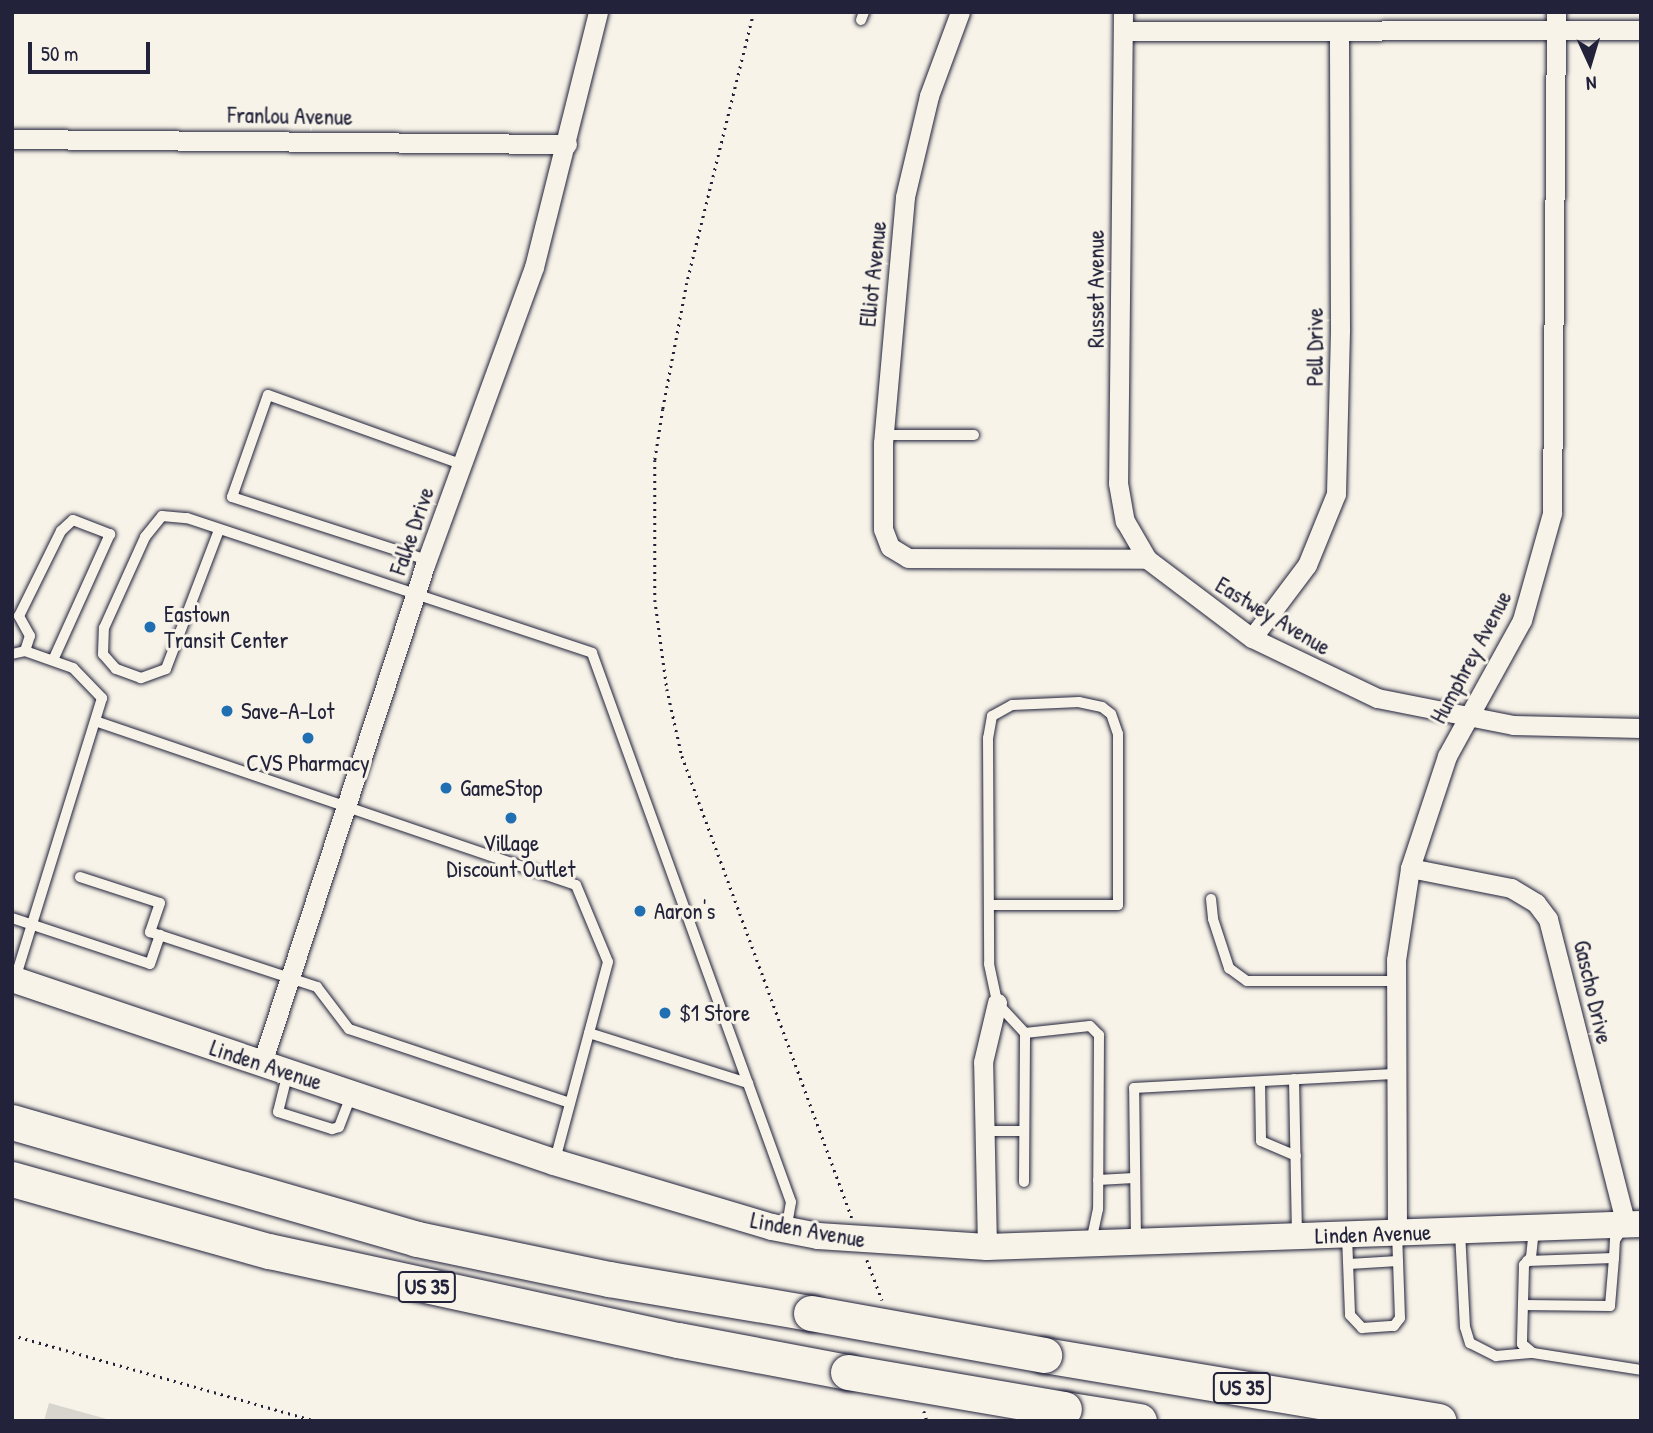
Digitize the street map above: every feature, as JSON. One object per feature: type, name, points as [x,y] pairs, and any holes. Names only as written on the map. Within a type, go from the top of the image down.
[{"type":"highway","points":[[12,1106],[128,1155]]},
{"type":"highway","name":"US 35","points":[[12,1122],[417,1238],[609,1279],[1439,1421]]},
{"type":"highway","name":"US 35","points":[[12,1179],[268,1251],[640,1332],[848,1372],[1139,1421]]},
{"type":"highway","points":[[12,1198],[268,1251]]},
{"type":"main road","name":"Linden Avenue","points":[[13,979],[554,1162],[786,1230],[846,1239],[987,1247],[1633,1224]]},
{"type":"street","name":"Falke Drive","points":[[262,1063],[427,560],[534,267],[598,12]]},
{"type":"street","name":"Elliot Avenue","points":[[960,12],[929,96],[905,197],[884,435],[883,529],[890,547],[908,558],[1147,559]]},
{"type":"street","points":[[1123,22],[1339,31],[1557,21],[1641,30]]},
{"type":"street","name":"Humphrey Avenue","points":[[1397,1234],[1393,1074],[1395,981],[1410,868],[1447,756],[1522,620],[1552,513],[1557,21]]},
{"type":"street","name":"Russet Avenue","points":[[1123,22],[1118,483],[1125,521],[1147,559]]},
{"type":"street","name":"Pell Drive","points":[[1252,638],[1307,565],[1336,494],[1340,330],[1339,31]]},
{"type":"street","name":"Franlou Avenue","points":[[12,139],[567,144]]},
{"type":"street","name":"Eastwey Avenue","points":[[1147,559],[1252,638],[1377,698],[1466,718],[1514,725],[1641,729]]},
{"type":"street","name":"Gascho Drive","points":[[1410,868],[1511,888],[1536,903],[1548,919],[1633,1224]]},
{"type":"street","points":[[987,1247],[983,1062],[997,1003]]},
{"type":"lane","points":[[427,560],[232,497],[268,395],[461,464]]},
{"type":"lane","points":[[884,435],[974,435]]},
{"type":"lane","points":[[219,530],[166,669],[141,678],[116,669],[103,654],[104,628],[145,537],[162,516],[187,518],[592,653],[791,1202],[786,1230]]},
{"type":"lane","points":[[25,651],[30,636],[19,616],[61,531],[73,520],[110,534],[53,660]]},
{"type":"lane","points":[[12,654],[25,651],[73,667],[102,698],[98,722],[13,979]]},
{"type":"lane","points":[[990,905],[1118,905],[1118,734],[1111,714],[1102,707],[1079,702],[1025,703],[992,716],[988,738],[989,964],[997,1003],[1025,1033],[1024,1182]]},
{"type":"lane","points":[[98,722],[576,885],[608,962],[554,1162]]},
{"type":"lane","points":[[80,877],[160,903],[150,932],[317,987],[349,1029],[570,1103]]},
{"type":"lane","points":[[1211,899],[1213,919],[1229,968],[1247,981],[1395,981]]},
{"type":"lane","points":[[12,918],[150,964],[160,936]]},
{"type":"lane","points":[[1025,1033],[1090,1026],[1098,1035],[1098,1209],[1090,1244]]},
{"type":"lane","points":[[589,1033],[748,1083]]},
{"type":"lane","points":[[288,1072],[278,1112],[332,1129],[339,1127],[352,1094]]},
{"type":"lane","points":[[1136,1241],[1134,1088],[1393,1074]]},
{"type":"lane","points":[[1294,1079],[1297,1237]]},
{"type":"lane","points":[[1260,1082],[1261,1141],[1296,1156]]},
{"type":"lane","points":[[985,1131],[1024,1131]]},
{"type":"lane","points":[[1098,1180],[1134,1178]]},
{"type":"lane","points":[[1523,1305],[1610,1306],[1615,1240],[1633,1224]]},
{"type":"lane","points":[[1533,1353],[1522,1344],[1527,1261],[1534,1228]]},
{"type":"lane","points":[[1460,1231],[1465,1327],[1470,1343],[1496,1356],[1533,1353],[1641,1370]]},
{"type":"lane","points":[[1347,1235],[1350,1315],[1355,1324],[1394,1326],[1400,1318],[1397,1234]]},
{"type":"lane","points":[[1527,1261],[1614,1258]]},
{"type":"lane","points":[[1349,1264],[1398,1261]]},
{"type":"path","points":[[754,12],[687,283],[663,409],[655,460],[655,600],[667,689],[682,757],[854,1226]]},
{"type":"path","points":[[12,1335],[315,1421]]},
{"type":"shaded area","points":[[49,1403],[114,1421],[44,1421]]},
{"type":"place","name":"Eastown Transit Center","points":[[150,627]]},
{"type":"place","name":"Save-A-Lot","points":[[227,711]]},
{"type":"place","name":"CVS Pharmacy","points":[[308,738]]},
{"type":"place","name":"GameStop","points":[[446,788]]},
{"type":"place","name":"Village Discount Outlet","points":[[511,818]]},
{"type":"place","name":"Aaron's","points":[[640,911]]},
{"type":"place","name":"$1 Store","points":[[665,1013]]}]
